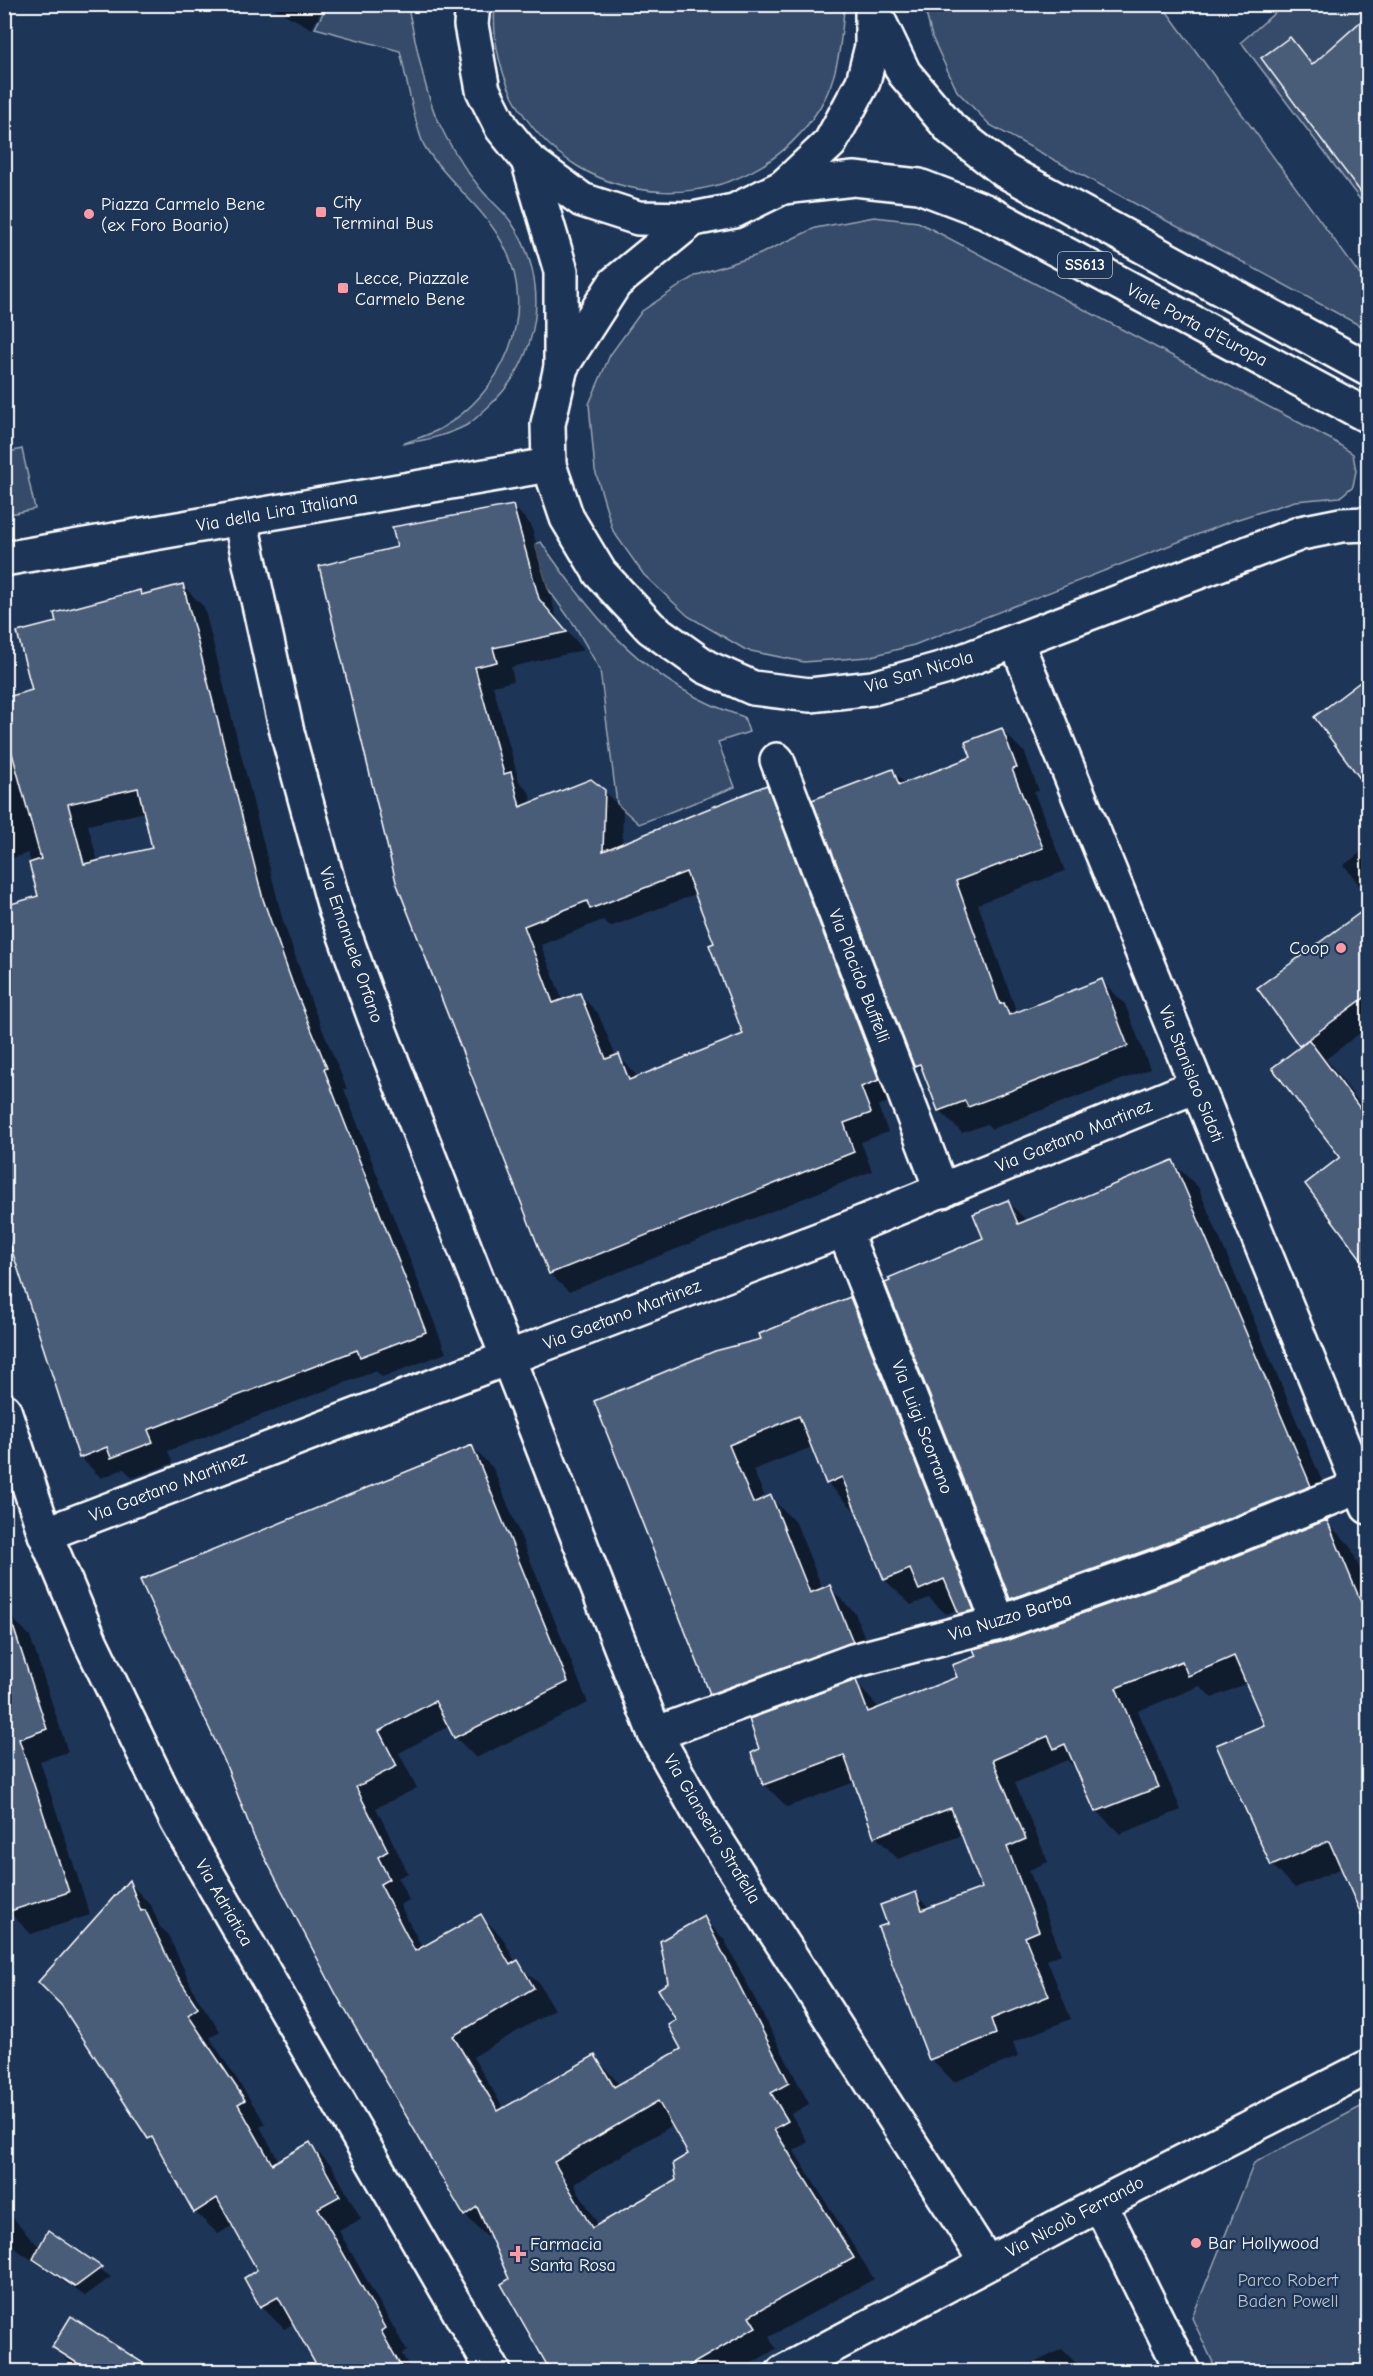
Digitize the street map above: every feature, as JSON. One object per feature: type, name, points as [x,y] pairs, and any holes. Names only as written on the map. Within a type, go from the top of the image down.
[{"type":"main road","name":"Viale Porta d'Europa","points":[[468,11],[483,90],[502,128],[528,160],[582,200],[638,218],[693,219],[734,211],[783,187],[830,143],[863,82],[872,46],[873,7]]},
{"type":"main road","name":"Viale Porta d'Europa","points":[[873,7],[904,73],[951,129],[1005,171],[1368,369]]},
{"type":"main road","name":"Via San Nicola","points":[[528,160],[561,271],[561,367],[548,424],[549,465],[567,518],[600,573],[651,628],[706,667],[753,688],[810,695],[873,688],[944,668],[1301,533],[1341,525],[1368,524]]},
{"type":"main road","name":"Viale Porta d'Europa","points":[[783,187],[854,179],[920,186],[985,211],[1368,416]]},
{"type":"main road","name":"Via San Nicola","points":[[561,367],[615,284],[693,219]]},
{"type":"main road","name":"Via della Lira Italiana","points":[[4,560],[549,465]]},
{"type":"main road","name":"Via Emanuele Orfano","points":[[240,518],[287,732],[335,908],[374,1016],[510,1358]]},
{"type":"main road","name":"Via Stanislao Sidoti","points":[[1017,640],[1364,1497]]},
{"type":"main road","name":"Via Placido Buffelli","points":[[777,760],[942,1191]]},
{"type":"main road","name":"Via Gaetano Martinez","points":[[45,1534],[844,1230],[1196,1086]]},
{"type":"main road","name":"Via Luigi Scorrano","points":[[844,1230],[999,1623]]},
{"type":"main road","name":"Via Gianserio Strafella","points":[[510,1358],[656,1734],[699,1814],[987,2263]]},
{"type":"main road","name":"Via Adriatica","points":[[4,1410],[45,1534],[91,1643],[177,1821],[494,2372]]},
{"type":"main road","name":"Via Nuzzo Barba","points":[[656,1734],[853,1661],[999,1623],[1364,1497]]},
{"type":"main road","name":"Via Nicolò Ferrando","points":[[783,2372],[1100,2204],[1368,2067]]},
{"type":"main road","points":[[1100,2204],[1183,2372]]},
{"type":"green space","points":[[328,4],[407,5],[424,78],[437,119],[468,172],[511,222],[524,245],[532,269],[536,294],[535,319],[520,366],[506,388],[473,421],[451,432],[428,439],[402,444],[440,429],[462,414],[482,395],[509,350],[516,324],[518,298],[514,272],[496,232],[425,147],[414,116],[400,51],[315,28]]},
{"type":"green space","points":[[495,4],[843,4],[844,10],[840,48],[831,84],[820,107],[789,145],[751,172],[708,187],[664,192],[619,185],[578,166],[542,137],[513,97],[504,75],[496,40]]},
{"type":"green space","points":[[924,5],[1162,5],[1368,286],[1368,330],[990,125],[957,91],[932,37]]},
{"type":"green space","points":[[1284,5],[1368,5],[1368,210],[1241,42]]},
{"type":"green space","points":[[874,217],[918,222],[1332,440],[1353,454],[1356,471],[1353,486],[1340,497],[1295,501],[1232,521],[914,645],[868,657],[804,662],[746,650],[688,616],[644,575],[613,531],[595,470],[589,404],[610,355],[642,311],[696,275],[758,255],[815,228]]},
{"type":"green space","points":[[22,449],[35,509],[5,515],[5,453]]},
{"type":"green space","points":[[541,542],[582,598],[627,648],[680,688],[710,704],[744,717],[749,732],[718,742],[735,787],[639,824],[617,804],[600,670],[575,626],[548,589],[535,544]]},
{"type":"green space","name":"Parco Robert Baden Powell","points":[[1368,2103],[1368,2371],[1217,2371],[1192,2318],[1254,2163]]},
{"type":"building","points":[[1368,15],[1368,202],[1261,58],[1290,37],[1312,65]]},
{"type":"building","points":[[513,505],[539,599],[567,632],[493,648],[497,662],[475,667],[504,774],[511,772],[520,807],[591,779],[605,790],[603,851],[767,785],[879,1080],[861,1087],[871,1113],[844,1123],[854,1152],[549,1274],[396,882],[319,566],[397,547],[392,527]],"holes":[[[686,872],[714,943],[709,945],[743,1034],[629,1080],[619,1054],[606,1059],[580,993],[553,1003],[524,926],[587,901],[590,909]]]},
{"type":"building","points":[[183,584],[263,899],[292,982],[327,1068],[324,1069],[426,1332],[360,1357],[357,1350],[148,1430],[153,1442],[111,1458],[107,1447],[79,1458],[4,1226],[4,906],[38,896],[29,863],[41,859],[4,724],[4,698],[32,690],[17,632],[56,622],[54,613],[140,590],[141,595]],"holes":[[[138,788],[152,848],[84,864],[68,804]]]},
{"type":"building","points":[[1368,676],[1368,789],[1314,717]]},
{"type":"building","points":[[1002,728],[1017,768],[1012,769],[1043,848],[956,881],[1000,1004],[1004,1003],[1009,1015],[1102,979],[1128,1046],[968,1107],[965,1101],[938,1111],[920,1064],[914,1066],[812,800],[893,769],[899,785],[971,757],[965,742]]},
{"type":"building","name":"Coop","points":[[1368,907],[1368,995],[1299,1046],[1257,988]]},
{"type":"building","points":[[1309,1040],[1368,1119],[1368,1268],[1305,1184],[1340,1157],[1272,1068]]},
{"type":"building","points":[[1173,1160],[1311,1486],[1158,1546],[1010,1599],[885,1283],[890,1281],[888,1278],[983,1238],[973,1214],[1008,1200],[1018,1224]]},
{"type":"building","points":[[850,1297],[974,1610],[959,1614],[944,1579],[919,1590],[910,1569],[884,1580],[842,1477],[826,1484],[799,1416],[729,1445],[753,1503],[771,1495],[810,1593],[830,1585],[853,1642],[710,1694],[594,1401],[715,1351],[761,1339],[759,1334]]},
{"type":"building","points":[[472,1445],[568,1682],[454,1738],[435,1701],[379,1731],[397,1766],[356,1787],[388,1851],[378,1857],[389,1879],[380,1884],[415,1951],[481,1914],[510,1965],[518,1960],[534,1988],[453,2036],[498,2111],[595,2055],[614,2087],[681,2049],[668,2025],[676,2020],[658,1989],[668,1983],[660,1941],[704,1916],[789,2083],[771,2093],[788,2121],[774,2129],[854,2258],[749,2316],[756,2327],[679,2372],[551,2372],[501,2284],[509,2279],[477,2207],[464,2216],[337,1996],[254,1837],[224,1760],[140,1580]],"holes":[[[658,2101],[688,2154],[673,2163],[676,2180],[592,2228],[554,2162]]]},
{"type":"building","points":[[1327,1520],[1368,1619],[1368,1930],[1329,1841],[1271,1866],[1216,1745],[1264,1725],[1234,1656],[1188,1676],[1182,1661],[1116,1688],[1159,1787],[1095,1812],[1065,1744],[1054,1749],[1048,1736],[993,1760],[1026,1839],[1007,1847],[1039,1931],[1025,1937],[1049,1996],[991,2019],[996,2034],[929,2060],[878,1927],[887,1924],[880,1905],[916,1892],[922,1910],[982,1888],[951,1808],[874,1837],[844,1755],[763,1785],[751,1753],[759,1749],[749,1719],[856,1680],[868,1712],[957,1677],[952,1665],[976,1656],[973,1649],[1005,1641],[1171,1582]]},
{"type":"building","points":[[11,1620],[47,1729],[19,1739],[69,1892],[4,1913],[4,1621]]},
{"type":"building","points":[[129,1880],[141,1911],[145,1910],[174,1971],[198,2008],[188,2015],[245,2100],[238,2104],[272,2164],[310,2142],[340,2196],[318,2208],[385,2328],[381,2331],[404,2372],[320,2372],[278,2297],[260,2307],[244,2278],[257,2270],[217,2198],[194,2213],[152,2137],[148,2139],[62,2006],[38,1982]]},
{"type":"building","points":[[48,2230],[102,2267],[75,2287],[33,2259]]},
{"type":"building","points":[[71,2316],[157,2372],[91,2372],[52,2347]]},
{"type":"place","name":"City Terminal Bus","points":[[321,212]]},
{"type":"place","name":"Piazza Carmelo Bene (ex Foro Boario)","points":[[89,214]]},
{"type":"place","name":"Lecce, Piazzale Carmelo Bene","points":[[343,288]]},
{"type":"place","name":"Coop","points":[[1341,948]]},
{"type":"place","name":"Bar Hollywood","points":[[1196,2243]]},
{"type":"place","name":"Farmacia Santa Rosa","points":[[518,2254]]}]
